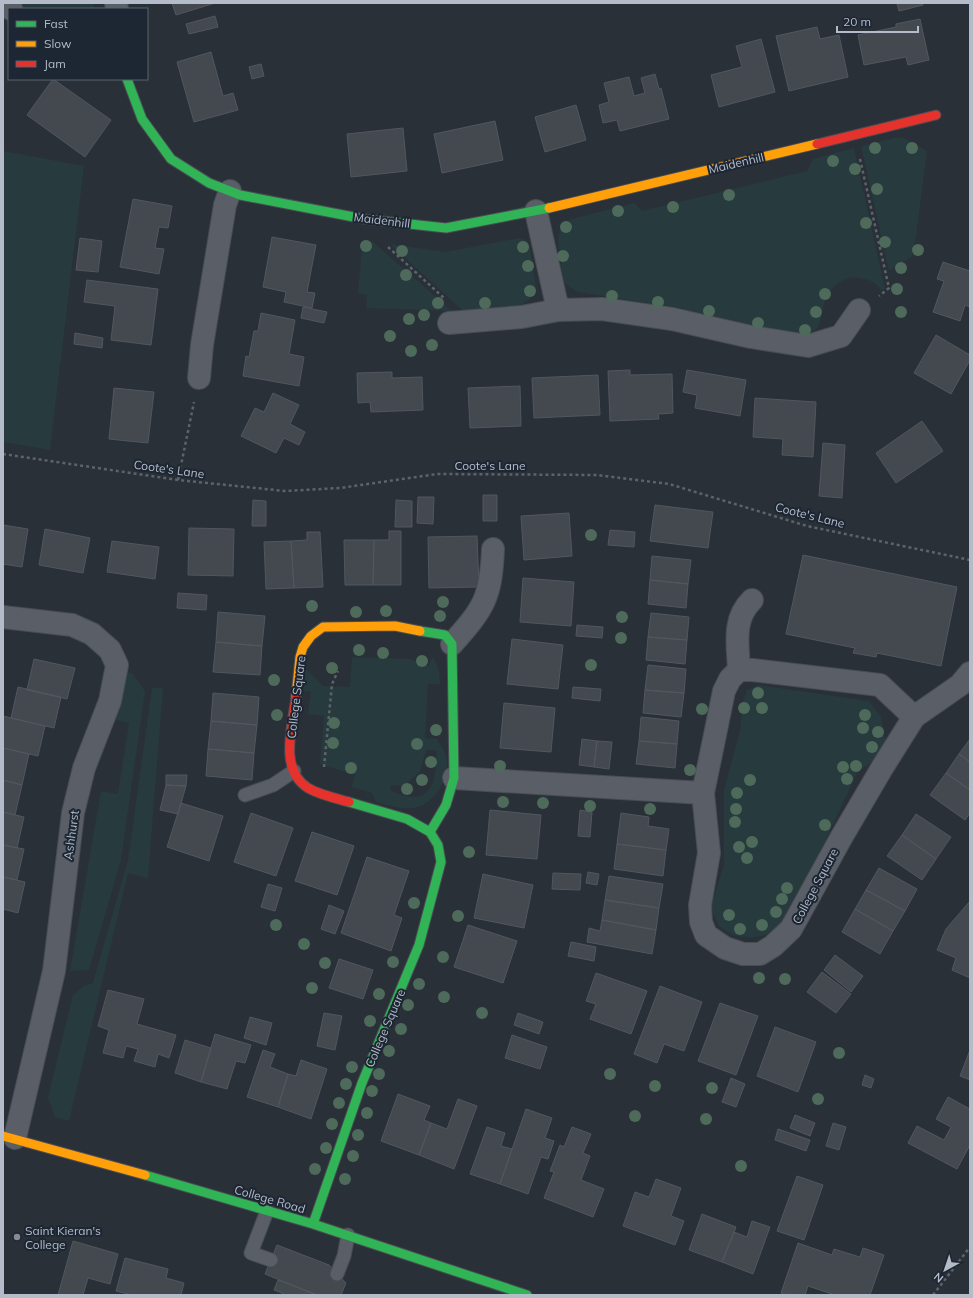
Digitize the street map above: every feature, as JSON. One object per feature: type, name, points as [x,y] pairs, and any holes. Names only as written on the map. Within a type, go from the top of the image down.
[{"type":"street","name":"Maidenhill","points":[[127,80],[142,119],[171,159],[209,183],[230,192],[247,196],[383,221],[446,228],[536,211],[936,115]]},
{"type":"street","points":[[199,378],[202,345],[223,213],[230,192]]},
{"type":"street","points":[[536,211],[558,310]]},
{"type":"street","points":[[453,322],[522,317],[558,310],[602,309],[672,319],[751,337],[808,346],[841,336],[860,310]]},
{"type":"street","points":[[430,832],[446,806],[454,778],[452,644],[475,617],[486,597],[492,570],[493,549]]},
{"type":"street","points":[[752,600],[740,617],[737,631],[739,670],[752,670],[880,685],[914,717]]},
{"type":"street","name":"Ashhurst","points":[[3,617],[72,625],[96,638],[110,650],[117,665],[110,701],[84,768],[73,813],[54,971],[9,1137]]},
{"type":"street","name":"College Square","points":[[313,1224],[362,1084],[419,945],[441,862],[438,845],[430,832],[407,819],[321,794],[308,788],[297,778],[290,765],[290,749],[300,657],[304,643],[312,632],[323,627],[395,626],[445,635],[452,644]]},
{"type":"street","name":"College Square","points":[[739,670],[730,679],[724,691],[703,793],[709,853],[700,905],[701,922],[706,935],[725,948],[743,954],[760,954],[791,930],[845,831],[914,717],[960,685],[970,673]]},
{"type":"street","points":[[454,778],[703,793]]},
{"type":"street","name":"College Road","points":[[9,1137],[313,1224],[528,1295]]},
{"type":"lane","points":[[245,795],[273,785],[294,771]]},
{"type":"lane","points":[[267,1211],[251,1253],[271,1260]]},
{"type":"lane","points":[[337,1274],[344,1256],[348,1235]]},
{"type":"path","points":[[855,135],[889,288],[860,310]]},
{"type":"path","points":[[383,221],[383,242],[456,309],[453,322]]},
{"type":"path","points":[[178,480],[192,410]]},
{"type":"path","name":"Coote's Lane","points":[[3,454],[178,480],[285,491],[340,488],[437,474],[597,475],[669,484],[807,526],[970,560]]},
{"type":"path","points":[[321,794],[332,684],[338,671]]},
{"type":"path","points":[[933,1295],[970,1247]]},
{"type":"green space","points":[[19,3],[94,3],[94,8],[21,8]]},
{"type":"green space","points":[[898,137],[904,138],[927,151],[916,237],[911,257],[889,271],[861,146]]},
{"type":"green space","points":[[854,148],[885,289],[882,291],[875,283],[863,278],[853,278],[842,281],[833,288],[826,298],[821,320],[816,330],[807,334],[757,326],[675,307],[577,292],[566,284],[563,278],[558,240],[560,229],[568,220],[634,203],[642,211],[807,171],[813,159]]},
{"type":"green space","points":[[3,151],[84,166],[50,450],[3,442]]},
{"type":"green space","points":[[520,238],[527,241],[530,248],[536,287],[532,297],[520,306],[462,310],[390,244],[445,252]]},
{"type":"green space","points":[[363,239],[372,241],[452,311],[366,308],[367,295],[358,293]]},
{"type":"green space","points":[[352,657],[410,659],[428,666],[433,657],[439,670],[440,684],[428,684],[425,738],[437,739],[446,755],[447,767],[442,785],[434,796],[424,805],[408,808],[376,802],[372,793],[351,787],[355,775],[320,764],[324,716],[308,714],[311,692],[303,691],[305,668],[323,686],[350,687]],"holes":[[[426,750],[436,750],[435,773],[430,787],[426,792],[420,796],[412,797],[404,796],[391,791],[390,785],[404,786],[420,771]]]},
{"type":"green space","points":[[125,671],[133,674],[145,691],[121,860],[89,970],[70,971],[101,791],[118,794],[129,723],[113,719]]},
{"type":"green space","points":[[758,685],[869,701],[881,717],[886,742],[883,753],[857,773],[790,916],[769,934],[752,938],[732,935],[719,926],[711,908],[724,864],[724,790],[740,731],[743,701],[747,690]]},
{"type":"green space","points":[[152,688],[163,688],[148,878],[128,873],[69,1121],[55,1117],[48,1097],[73,995],[84,986],[93,983],[128,860]]},
{"type":"building","points":[[172,3],[215,3],[176,15]]},
{"type":"building","points":[[897,3],[922,3],[923,5],[899,11]]},
{"type":"building","points":[[215,16],[218,27],[189,34],[186,24]]},
{"type":"building","points":[[920,19],[929,60],[908,65],[906,57],[864,65],[858,35],[896,27],[896,24]]},
{"type":"building","points":[[817,27],[820,39],[839,35],[848,77],[789,91],[776,36]]},
{"type":"building","points":[[761,39],[775,92],[719,107],[711,75],[742,67],[736,46]]},
{"type":"building","points":[[211,52],[223,96],[233,93],[238,110],[194,122],[177,62]]},
{"type":"building","points":[[261,64],[264,76],[252,79],[249,67]]},
{"type":"building","points":[[655,74],[659,89],[661,88],[669,119],[620,131],[617,120],[603,123],[599,105],[609,102],[604,83],[629,77],[634,96],[645,93],[641,78]]},
{"type":"building","points":[[52,80],[54,80],[111,120],[85,157],[27,115]]},
{"type":"building","points":[[576,105],[586,140],[545,152],[535,117]]},
{"type":"building","points":[[495,121],[503,160],[442,173],[434,134]]},
{"type":"building","points":[[403,128],[407,171],[351,177],[347,134]]},
{"type":"building","points":[[133,199],[172,206],[168,228],[159,227],[155,248],[164,249],[159,274],[120,267]]},
{"type":"building","points":[[272,237],[316,245],[307,292],[315,293],[312,308],[284,302],[286,292],[263,287]]},
{"type":"building","points":[[80,238],[102,241],[98,272],[76,270]]},
{"type":"building","points":[[943,262],[970,271],[970,307],[965,305],[960,321],[933,312],[944,281],[937,279]]},
{"type":"building","points":[[87,280],[158,289],[151,345],[111,340],[115,306],[84,302]]},
{"type":"building","points":[[303,307],[327,312],[324,323],[301,318]]},
{"type":"building","points":[[261,313],[295,320],[289,354],[304,357],[299,386],[243,376],[246,356],[249,357],[254,331],[258,331]]},
{"type":"building","points":[[75,333],[103,338],[102,348],[74,344]]},
{"type":"building","points":[[936,335],[970,355],[970,360],[951,394],[914,373]]},
{"type":"building","points":[[630,370],[630,375],[672,374],[673,413],[658,414],[659,419],[610,421],[608,371]]},
{"type":"building","points":[[687,370],[746,380],[740,416],[695,408],[697,395],[683,392]]},
{"type":"building","points":[[392,372],[392,378],[422,377],[423,410],[371,412],[370,402],[358,403],[357,373]]},
{"type":"building","points":[[598,375],[600,415],[534,418],[532,378]]},
{"type":"building","points":[[520,386],[521,426],[470,428],[468,388]]},
{"type":"building","points":[[114,388],[154,392],[148,443],[109,439]]},
{"type":"building","points":[[273,393],[299,405],[290,424],[305,432],[299,445],[284,438],[276,453],[241,436],[255,408],[264,412]]},
{"type":"building","points":[[755,398],[816,402],[813,457],[782,455],[783,439],[753,437]]},
{"type":"building","points":[[922,421],[943,451],[896,483],[876,453]]},
{"type":"building","points":[[823,443],[845,445],[842,498],[819,496]]},
{"type":"building","points":[[483,495],[497,495],[497,521],[483,521]]},
{"type":"building","points":[[418,497],[434,497],[433,524],[417,523]]},
{"type":"building","points":[[253,500],[266,501],[266,526],[252,526]]},
{"type":"building","points":[[396,500],[412,501],[412,527],[395,527]]},
{"type":"building","points":[[655,505],[713,512],[708,548],[650,541]]},
{"type":"building","points":[[569,513],[572,556],[524,560],[521,516]]},
{"type":"building","points":[[3,525],[28,529],[22,567],[3,564]]},
{"type":"building","points":[[189,528],[234,529],[233,576],[188,575]]},
{"type":"building","points":[[45,529],[90,538],[83,573],[39,565]]},
{"type":"building","points":[[610,530],[635,532],[634,547],[608,545]]},
{"type":"building","points":[[389,531],[401,531],[401,585],[373,585],[374,540],[389,540]]},
{"type":"building","points":[[307,532],[320,532],[323,587],[294,588],[291,541],[307,540]]},
{"type":"building","points":[[477,536],[479,587],[429,588],[428,537]]},
{"type":"building","points":[[344,540],[374,540],[373,585],[345,585]]},
{"type":"building","points":[[112,541],[159,547],[155,579],[107,572]]},
{"type":"building","points":[[291,541],[294,588],[266,589],[264,542]]},
{"type":"building","points":[[803,555],[957,587],[941,666],[877,653],[876,657],[853,653],[855,648],[786,634]]},
{"type":"building","points":[[652,556],[691,560],[688,584],[650,580]]},
{"type":"building","points":[[523,578],[574,582],[571,626],[520,622]]},
{"type":"building","points":[[650,580],[688,584],[686,608],[648,604]]},
{"type":"building","points":[[178,593],[207,595],[206,610],[177,608]]},
{"type":"building","points":[[218,612],[265,616],[262,646],[216,642]]},
{"type":"building","points":[[651,613],[689,617],[687,640],[648,637]]},
{"type":"building","points":[[577,625],[603,627],[602,638],[576,636]]},
{"type":"building","points":[[648,637],[687,640],[685,664],[646,660]]},
{"type":"building","points":[[512,639],[563,645],[558,689],[507,684]]},
{"type":"building","points":[[216,642],[262,646],[260,675],[213,672]]},
{"type":"building","points":[[34,659],[75,668],[67,699],[27,690]]},
{"type":"building","points":[[648,665],[686,669],[684,693],[645,690]]},
{"type":"building","points":[[18,687],[61,697],[54,728],[11,718]]},
{"type":"building","points":[[573,687],[601,689],[600,701],[572,698]]},
{"type":"building","points":[[645,690],[684,693],[681,717],[643,713]]},
{"type":"building","points":[[213,693],[259,697],[257,725],[211,721]]},
{"type":"building","points":[[504,703],[555,708],[551,752],[500,748]]},
{"type":"building","points":[[3,716],[45,726],[38,756],[3,748]]},
{"type":"building","points":[[641,717],[679,721],[677,744],[639,741]]},
{"type":"building","points":[[211,721],[257,725],[254,753],[208,749]]},
{"type":"building","points":[[582,739],[597,741],[594,767],[579,765]]},
{"type":"building","points":[[970,739],[970,762],[959,754]]},
{"type":"building","points":[[597,741],[612,742],[609,769],[594,767]]},
{"type":"building","points":[[639,741],[677,744],[675,768],[636,764]]},
{"type":"building","points":[[3,748],[29,754],[22,785],[3,780]]},
{"type":"building","points":[[208,749],[254,753],[252,780],[206,776]]},
{"type":"building","points":[[959,754],[970,762],[970,790],[946,773]]},
{"type":"building","points":[[946,773],[970,790],[970,813],[965,820],[930,795]]},
{"type":"building","points":[[166,775],[187,775],[186,786],[166,785]]},
{"type":"building","points":[[3,780],[22,785],[15,815],[3,812]]},
{"type":"building","points":[[166,785],[186,786],[178,814],[160,810]]},
{"type":"building","points":[[181,803],[223,816],[209,861],[167,847]]},
{"type":"building","points":[[490,810],[541,815],[537,859],[486,855]]},
{"type":"building","points":[[580,810],[592,812],[590,837],[578,836]]},
{"type":"building","points":[[3,812],[24,817],[17,848],[3,845]]},
{"type":"building","points":[[251,813],[293,828],[276,876],[234,862]]},
{"type":"building","points":[[621,813],[649,817],[648,826],[669,829],[666,850],[617,844]]},
{"type":"building","points":[[916,814],[951,837],[936,859],[902,835]]},
{"type":"building","points":[[312,832],[354,846],[337,895],[295,881]]},
{"type":"building","points":[[902,835],[936,859],[922,880],[887,856]]},
{"type":"building","points":[[617,844],[666,850],[663,876],[614,869]]},
{"type":"building","points":[[3,845],[24,849],[17,880],[3,877]]},
{"type":"building","points":[[367,857],[409,871],[394,915],[402,918],[391,951],[341,933]]},
{"type":"building","points":[[879,868],[917,889],[905,911],[866,890]]},
{"type":"building","points":[[588,872],[599,874],[597,885],[586,883]]},
{"type":"building","points":[[553,873],[581,874],[580,890],[552,889]]},
{"type":"building","points":[[483,874],[533,885],[524,928],[474,918]]},
{"type":"building","points":[[609,876],[663,884],[659,908],[605,900]]},
{"type":"building","points":[[3,877],[25,882],[18,913],[3,909]]},
{"type":"building","points":[[268,884],[282,888],[275,911],[261,907]]},
{"type":"building","points":[[866,890],[905,911],[893,931],[855,909]]},
{"type":"building","points":[[605,900],[659,908],[656,930],[602,920]]},
{"type":"building","points":[[970,901],[970,978],[952,970],[956,958],[937,950],[946,929]]},
{"type":"building","points":[[329,905],[344,911],[335,934],[321,929]]},
{"type":"building","points":[[855,909],[893,931],[880,954],[842,932]]},
{"type":"building","points":[[602,920],[656,930],[652,954],[587,942],[589,928],[600,931]]},
{"type":"building","points":[[468,925],[517,941],[503,983],[454,967]]},
{"type":"building","points":[[571,942],[596,947],[594,961],[568,956]]},
{"type":"building","points":[[835,955],[863,976],[851,992],[824,970]]},
{"type":"building","points":[[339,959],[373,970],[363,999],[329,988]]},
{"type":"building","points":[[822,972],[851,994],[836,1013],[807,992]]},
{"type":"building","points":[[596,973],[647,991],[631,1034],[590,1019],[596,1004],[586,1001]]},
{"type":"building","points":[[660,986],[702,1002],[684,1051],[664,1044],[657,1063],[634,1054]]},
{"type":"building","points":[[108,990],[144,999],[137,1024],[176,1035],[169,1058],[158,1054],[155,1067],[134,1061],[138,1049],[126,1046],[123,1058],[103,1053],[109,1030],[98,1026]]},
{"type":"building","points":[[720,1003],[758,1016],[736,1075],[698,1061]]},
{"type":"building","points":[[324,1013],[342,1016],[335,1050],[317,1046]]},
{"type":"building","points":[[518,1013],[543,1022],[539,1034],[514,1025]]},
{"type":"building","points":[[250,1017],[272,1023],[266,1045],[244,1038]]},
{"type":"building","points":[[775,1027],[816,1042],[798,1092],[757,1076]]},
{"type":"building","points":[[215,1034],[251,1045],[245,1063],[236,1061],[227,1089],[201,1082]]},
{"type":"building","points":[[512,1035],[547,1047],[540,1069],[505,1058]]},
{"type":"building","points":[[185,1040],[211,1048],[201,1082],[175,1073]]},
{"type":"building","points":[[263,1050],[275,1054],[270,1067],[288,1074],[278,1107],[247,1097]]},
{"type":"building","points":[[970,1050],[970,1080],[960,1076]]},
{"type":"building","points":[[301,1060],[327,1069],[311,1119],[278,1107],[288,1074],[296,1076]]},
{"type":"building","points":[[865,1075],[874,1079],[871,1088],[862,1085]]},
{"type":"building","points":[[731,1078],[745,1084],[736,1107],[722,1102]]},
{"type":"building","points":[[398,1094],[430,1106],[424,1120],[431,1123],[419,1155],[381,1141]]},
{"type":"building","points":[[948,1097],[970,1109],[970,1145],[957,1169],[908,1143],[917,1126],[944,1140],[951,1127],[936,1119]]},
{"type":"building","points":[[458,1099],[477,1106],[454,1169],[419,1155],[431,1123],[447,1129]]},
{"type":"building","points":[[526,1109],[552,1118],[545,1138],[554,1141],[548,1159],[541,1157],[528,1194],[500,1184]]},
{"type":"building","points":[[795,1115],[815,1123],[810,1136],[790,1128]]},
{"type":"building","points":[[833,1123],[846,1127],[839,1150],[826,1146]]},
{"type":"building","points":[[487,1127],[505,1133],[501,1146],[512,1149],[500,1184],[470,1174]]},
{"type":"building","points":[[572,1127],[591,1134],[583,1153],[590,1156],[581,1180],[604,1189],[593,1217],[544,1198],[554,1172],[550,1171],[560,1145],[564,1147]]},
{"type":"building","points":[[778,1129],[810,1140],[806,1151],[775,1140]]},
{"type":"building","points":[[797,1176],[823,1185],[804,1240],[777,1231]]},
{"type":"building","points":[[656,1179],[681,1188],[671,1216],[684,1221],[675,1245],[623,1226],[635,1192],[649,1197]]},
{"type":"building","points":[[702,1214],[736,1227],[722,1262],[689,1250]]},
{"type":"building","points":[[752,1221],[770,1227],[753,1274],[722,1262],[734,1232],[747,1237]]},
{"type":"building","points":[[73,1241],[118,1254],[110,1284],[88,1278],[83,1295],[58,1295]]},
{"type":"building","points":[[798,1243],[832,1255],[834,1249],[860,1257],[863,1248],[884,1255],[870,1295],[835,1295],[808,1286],[805,1295],[788,1295],[781,1293]]},
{"type":"building","points":[[277,1245],[329,1265],[346,1283],[341,1295],[317,1295],[265,1274]]},
{"type":"building","points":[[125,1258],[168,1269],[166,1278],[184,1283],[181,1295],[132,1295],[116,1291]]},
{"type":"building","points":[[278,1280],[317,1295],[282,1295],[282,1293],[274,1290]]},
{"type":"traffic: fast","points":[[127,80],[142,119],[171,159],[209,183],[240,195],[364,219],[446,228],[549,208]]},
{"type":"traffic: fast","points":[[420,631],[445,635],[452,644],[454,778],[446,805],[430,832]]},
{"type":"traffic: fast","points":[[313,1224],[362,1083],[419,945],[441,862],[438,845],[430,832],[407,819],[349,802]]},
{"type":"traffic: fast","points":[[145,1175],[313,1224],[527,1295]]},
{"type":"traffic: slow","points":[[549,208],[817,144]]},
{"type":"traffic: slow","points":[[296,696],[300,657],[303,647],[311,636],[323,627],[395,626],[420,631]]},
{"type":"traffic: slow","points":[[3,1136],[145,1175]]},
{"type":"traffic: jam","points":[[817,144],[936,115]]},
{"type":"traffic: jam","points":[[296,696],[290,746],[290,758],[293,770],[299,780],[308,788],[349,802]]},
{"type":"place","name":"Saint Kieran's College","points":[[17,1237]]}]
